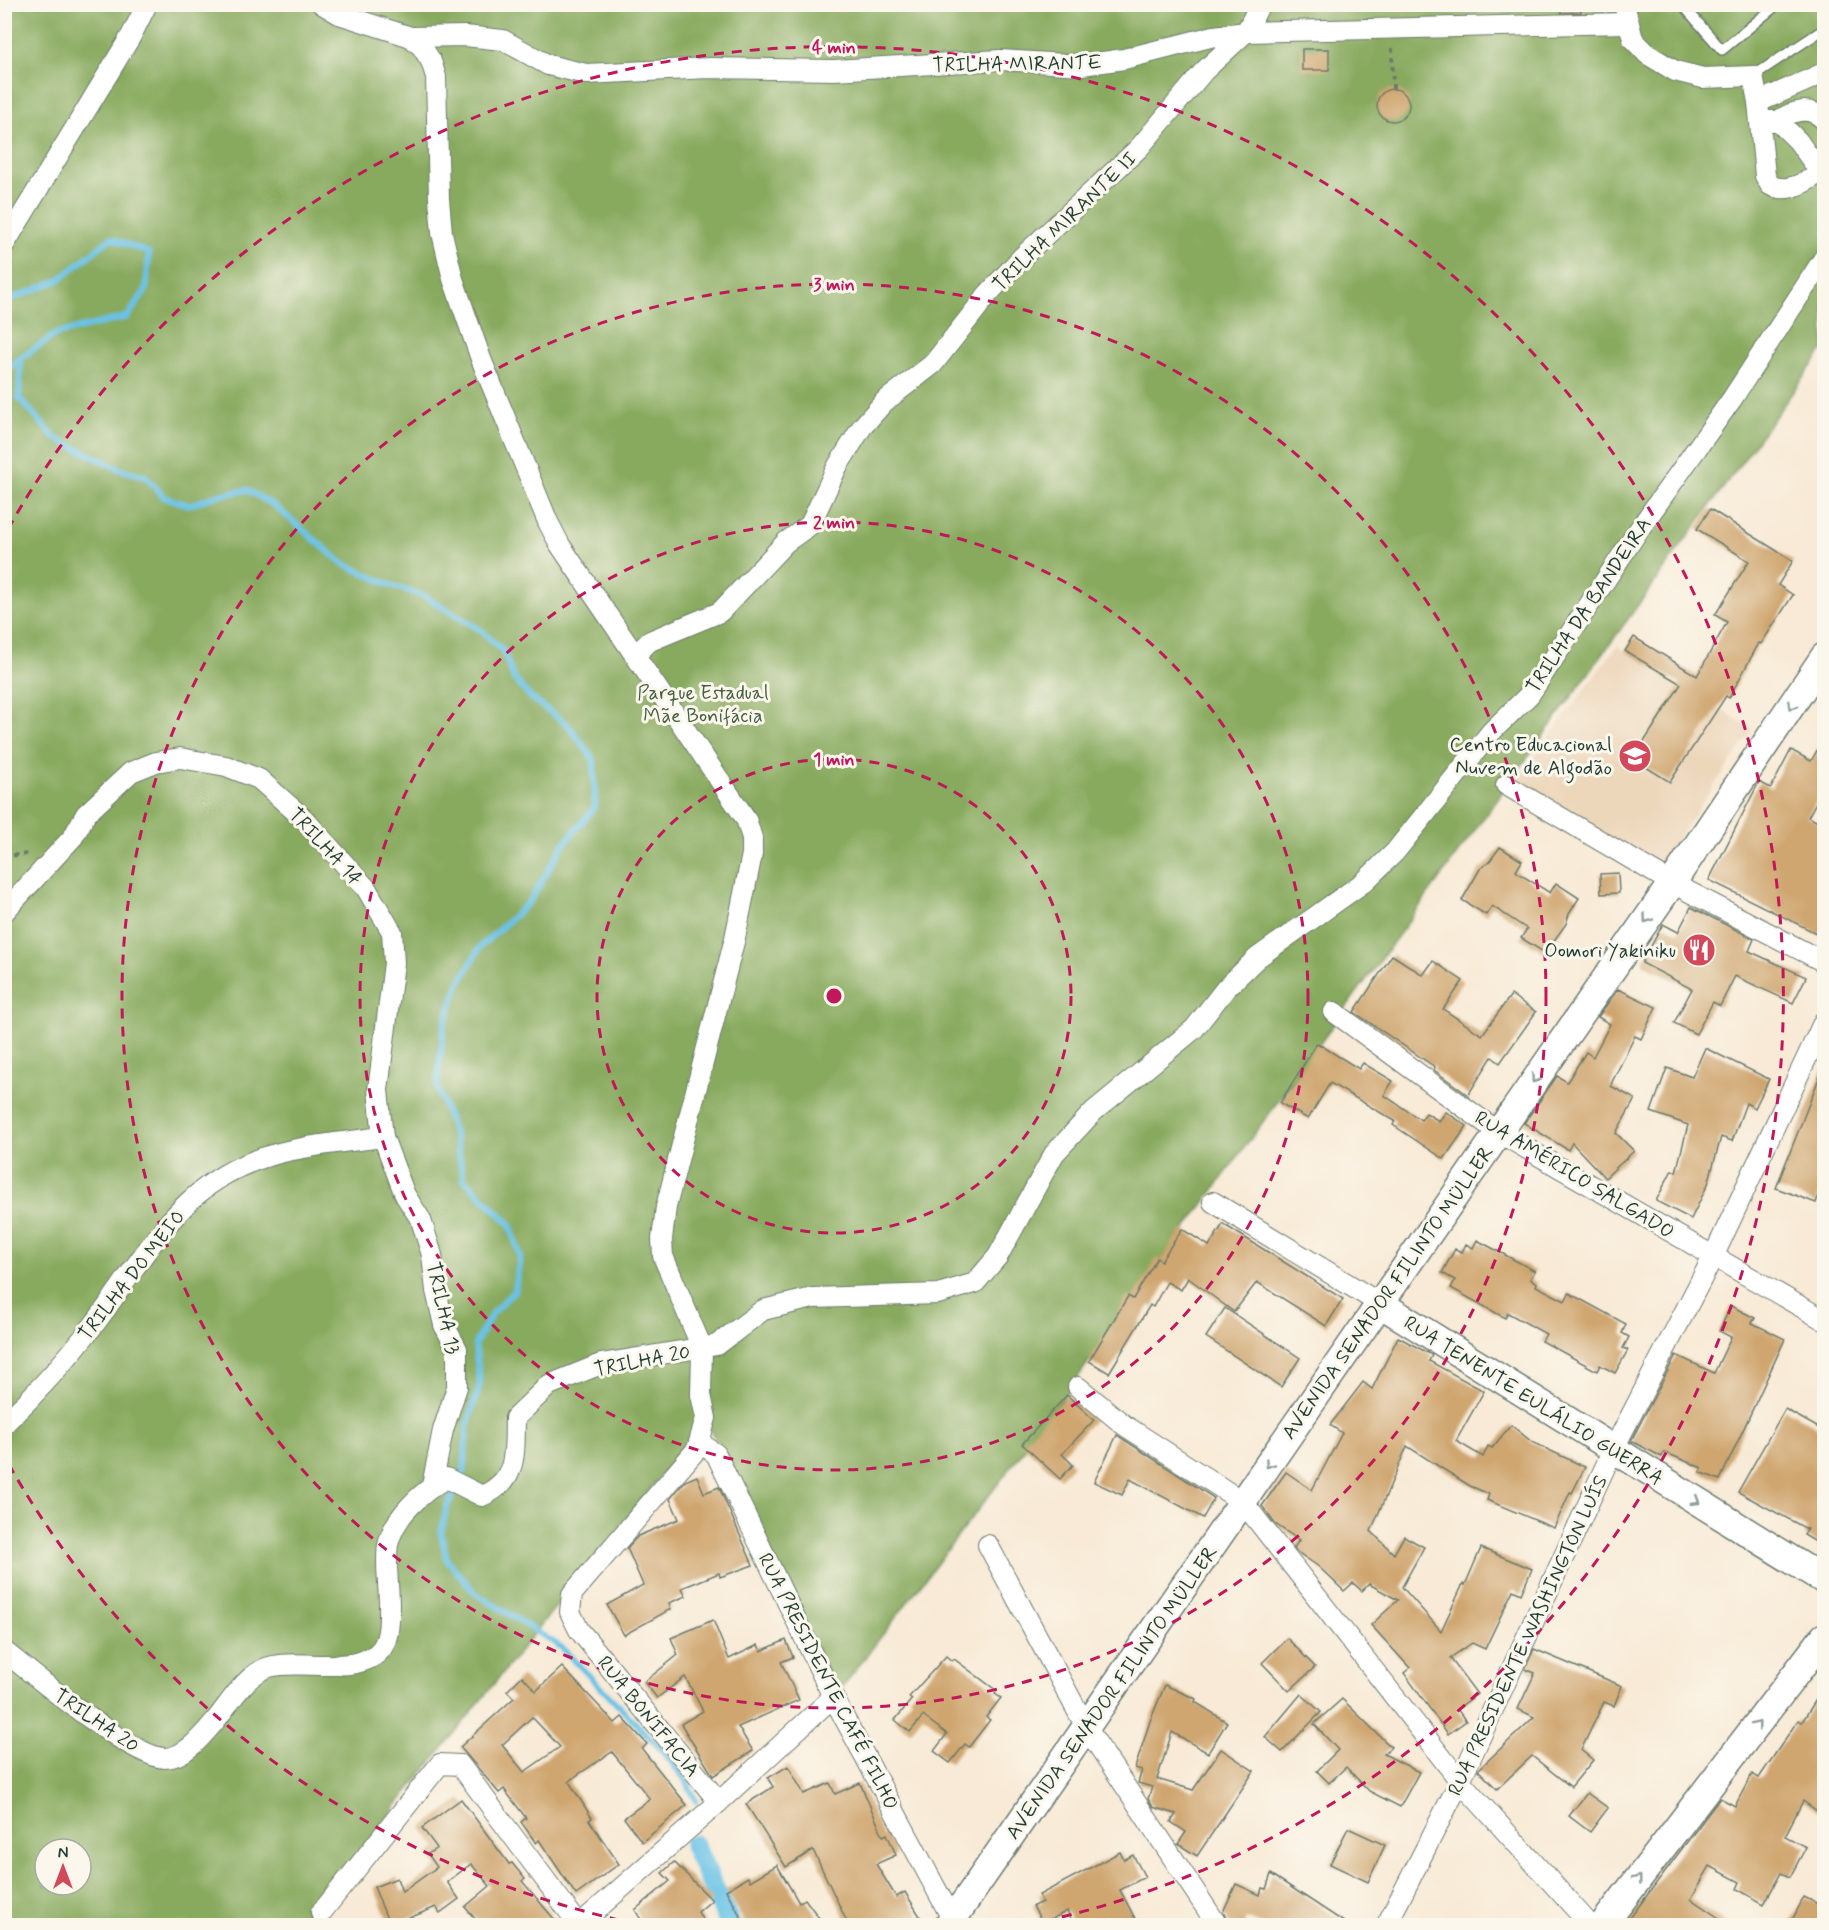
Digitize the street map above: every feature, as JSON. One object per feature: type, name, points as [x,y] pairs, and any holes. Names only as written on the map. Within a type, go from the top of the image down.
[{"type":"street","points":[[4,245],[131,36],[147,4]]},
{"type":"street","points":[[322,4],[339,14],[411,38],[422,47],[431,62],[435,77],[442,233],[453,279],[477,349],[560,545],[746,819],[752,838],[752,854],[735,938],[666,1207],[662,1239],[668,1272],[702,1348],[701,1395],[706,1418],[697,1449]]},
{"type":"street","points":[[1246,32],[1260,4]]},
{"type":"street","points":[[1625,14],[1633,39],[1647,54],[1675,71],[1703,78],[1753,76],[1766,115],[1765,176],[1770,185],[1784,189],[1809,181],[1822,170],[1798,141],[1766,115]]},
{"type":"street","name":"TRILHA MIRANTE","points":[[411,38],[465,36],[503,40],[548,65],[586,74],[709,68],[834,70],[1000,60],[1082,65],[1124,59],[1214,36],[1246,32],[1392,28],[1625,14]]},
{"type":"street","name":"TRILHA MIRANTE II","points":[[635,655],[650,641],[720,612],[786,542],[810,525],[837,467],[862,427],[884,402],[933,364],[988,294],[1022,257],[1139,148],[1204,71],[1246,32]]},
{"type":"street","points":[[1766,115],[1824,73]]},
{"type":"street","points":[[1766,115],[1786,115],[1809,111],[1818,114],[1824,120]]},
{"type":"street","name":"TRILHA DA BANDEIRA","points":[[702,1348],[717,1345],[764,1310],[813,1298],[938,1294],[975,1283],[998,1256],[1054,1154],[1086,1120],[1194,1029],[1227,988],[1257,958],[1364,882],[1395,852],[1491,732],[1530,694],[1640,528],[1732,399],[1824,258]]},
{"type":"street","name":"AVENIDA SENADOR FILINTO MÜLLER","points":[[952,1923],[1379,1303],[1672,883],[1824,657]]},
{"type":"street","name":"TRILHA 14","points":[[4,912],[73,837],[86,814],[131,771],[156,762],[180,758],[226,766],[259,779],[304,819],[366,888],[392,932],[394,963],[378,1090],[383,1137]]},
{"type":"street","points":[[1506,785],[1672,883],[1824,962]]},
{"type":"street","name":"RUA AMÉRICO SALGADO","points":[[1334,1012],[1498,1132],[1824,1320]]},
{"type":"street","name":"RUA PRESIDENTE WASHINGTON LUÍS","points":[[1386,1926],[1460,1781],[1613,1450],[1714,1256],[1824,1021]]},
{"type":"street","name":"TRILHA DO MEIO","points":[[4,1424],[39,1391],[95,1322],[171,1219],[194,1195],[226,1174],[261,1158],[298,1149],[383,1137]]},
{"type":"street","name":"TRILHA 13","points":[[383,1137],[405,1196],[421,1220],[432,1255],[444,1325],[457,1349],[457,1387],[443,1430],[439,1482]]},
{"type":"street","name":"RUA TENENTE EULÁLIO GUERRA","points":[[1213,1202],[1824,1580]]},
{"type":"street","name":"TRILHA 20","points":[[4,1651],[56,1694],[139,1750],[165,1758],[180,1754],[204,1734],[254,1675],[267,1667],[354,1664],[376,1655],[383,1647],[389,1623],[388,1545],[398,1520],[439,1482],[470,1490],[482,1496],[496,1490],[513,1467],[515,1418],[549,1385],[601,1364],[702,1348]]},
{"type":"street","points":[[1078,1387],[1124,1425],[1243,1502],[1460,1781],[1591,1926]]},
{"type":"street","name":"RUA PRESIDENTE CAFÉ FILHO","points":[[697,1449],[706,1447],[716,1454],[833,1698],[952,1923]]},
{"type":"street","name":"RUA BONIFACIA","points":[[697,1449],[572,1594],[570,1612],[579,1630],[719,1803]]},
{"type":"street","points":[[988,1545],[1086,1727],[1218,1926]]},
{"type":"street","points":[[1602,1926],[1824,1637]]},
{"type":"street","points":[[321,1913],[440,1764],[450,1763],[460,1765],[578,1925],[719,1803],[833,1698]]},
{"type":"lane","points":[[1682,4],[1722,50],[1778,4]]},
{"type":"lane","points":[[1753,76],[1824,29]]},
{"type":"path","points":[[1392,28],[1392,89]]},
{"type":"shaded area","name":"Centro Educacional Nuvem de Algodão","points":[[1617,646],[1753,729],[1656,870],[1516,782]]},
{"type":"green space","name":"Parque Estadual Mãe Bonifácia","points":[[5,5],[1824,5],[1824,349],[1043,1425],[838,1693],[706,1419],[309,1915],[316,1925],[5,1926]]},
{"type":"building","points":[[1561,4],[1581,4],[1581,12],[1561,13]]},
{"type":"building","points":[[1302,49],[1329,49],[1329,70],[1302,70]]},
{"type":"building","points":[[1393,89],[1405,93],[1409,105],[1405,117],[1393,121],[1381,117],[1377,105],[1381,93]]},
{"type":"building","points":[[1710,509],[1793,561],[1778,585],[1793,595],[1761,644],[1759,643],[1729,698],[1726,696],[1670,782],[1633,759],[1681,684],[1625,651],[1634,637],[1697,676],[1727,622],[1715,615],[1749,561],[1697,529]]},
{"type":"building","points":[[1824,738],[1824,788],[1808,817],[1824,825],[1824,937],[1709,880],[1759,782],[1771,788],[1791,750],[1811,761]]},
{"type":"building","points":[[1500,847],[1522,861],[1516,871],[1521,875],[1550,893],[1556,883],[1579,898],[1566,924],[1545,953],[1521,938],[1527,929],[1492,906],[1486,915],[1462,900],[1480,869],[1489,862]]},
{"type":"building","points":[[1618,873],[1619,893],[1601,894],[1600,874]]},
{"type":"building","name":"Oomori Yakiniku","points":[[1691,907],[1754,939],[1749,951],[1806,977],[1793,1003],[1735,976],[1720,1006],[1713,1002],[1696,1034],[1674,1023],[1692,989],[1642,963],[1663,924],[1678,932]]},
{"type":"building","points":[[1392,955],[1423,975],[1433,961],[1463,981],[1443,1009],[1482,1035],[1511,995],[1536,1012],[1500,1063],[1492,1057],[1468,1095],[1434,1070],[1435,1067],[1354,1012]]},
{"type":"building","points":[[1618,989],[1656,1007],[1641,1039],[1635,1036],[1612,1082],[1611,1086],[1635,1099],[1616,1133],[1634,1151],[1605,1178],[1572,1143],[1568,1150],[1524,1123],[1557,1076],[1567,1082],[1586,1052],[1593,1057],[1610,1024],[1598,1017]]},
{"type":"building","points":[[1317,1043],[1359,1069],[1363,1063],[1393,1081],[1384,1095],[1421,1120],[1426,1113],[1439,1121],[1446,1112],[1467,1126],[1444,1159],[1393,1125],[1395,1121],[1330,1083],[1308,1119],[1280,1103]]},
{"type":"building","points":[[1705,1048],[1769,1079],[1755,1108],[1746,1103],[1732,1141],[1721,1137],[1708,1184],[1691,1219],[1656,1201],[1672,1170],[1676,1172],[1688,1125],[1651,1112],[1667,1068],[1692,1077]]},
{"type":"building","points":[[1823,1068],[1824,1179],[1816,1203],[1776,1188]]},
{"type":"building","points":[[1223,1224],[1343,1299],[1326,1326],[1257,1282],[1234,1312],[1188,1278],[1181,1290],[1167,1282],[1153,1307],[1150,1305],[1109,1373],[1089,1361],[1128,1296],[1133,1299],[1157,1258],[1161,1261],[1182,1229],[1209,1246]]},
{"type":"building","points":[[1477,1240],[1535,1271],[1530,1279],[1537,1283],[1536,1286],[1565,1301],[1569,1293],[1626,1324],[1622,1333],[1629,1337],[1623,1348],[1628,1350],[1615,1373],[1600,1365],[1597,1371],[1542,1341],[1546,1334],[1508,1313],[1505,1318],[1451,1288],[1455,1280],[1442,1273],[1455,1249],[1462,1252],[1466,1244],[1473,1248]]},
{"type":"building","points":[[1731,1306],[1755,1318],[1752,1323],[1785,1339],[1720,1480],[1700,1472],[1702,1468],[1664,1452],[1662,1457],[1631,1441],[1676,1355],[1714,1373],[1731,1337],[1719,1331]]},
{"type":"building","points":[[1225,1308],[1300,1358],[1281,1387],[1206,1337]]},
{"type":"building","points":[[1398,1337],[1432,1355],[1429,1361],[1484,1391],[1456,1441],[1483,1457],[1488,1446],[1492,1448],[1511,1425],[1532,1442],[1585,1467],[1572,1493],[1570,1492],[1554,1528],[1487,1500],[1489,1494],[1470,1486],[1407,1446],[1371,1531],[1394,1554],[1404,1536],[1424,1547],[1402,1587],[1441,1631],[1481,1548],[1532,1569],[1521,1594],[1513,1590],[1485,1649],[1472,1643],[1450,1658],[1477,1694],[1457,1709],[1466,1721],[1448,1734],[1404,1673],[1410,1668],[1371,1625],[1398,1600],[1369,1584],[1362,1591],[1353,1583],[1344,1591],[1319,1567],[1296,1551],[1294,1548],[1299,1540],[1275,1524],[1262,1506],[1286,1472],[1312,1490],[1342,1433],[1330,1425],[1363,1382],[1372,1389]]},
{"type":"building","points":[[1067,1395],[1094,1420],[1062,1454],[1073,1465],[1060,1479],[1022,1444]]},
{"type":"building","points":[[1785,1409],[1824,1431],[1824,1547],[1804,1535],[1807,1529],[1738,1492]]},
{"type":"building","points":[[1117,1435],[1214,1498],[1203,1518],[1130,1479],[1122,1495],[1094,1482]]},
{"type":"building","points":[[697,1476],[704,1493],[719,1487],[753,1565],[720,1577],[719,1573],[682,1588],[686,1596],[669,1603],[671,1609],[624,1635],[607,1605],[643,1585],[627,1548],[638,1536],[679,1519],[670,1499],[685,1481]]},
{"type":"building","points":[[713,1620],[729,1659],[758,1645],[761,1651],[786,1640],[793,1657],[781,1662],[799,1700],[738,1727],[753,1751],[713,1776],[681,1724],[703,1711],[685,1677],[657,1698],[644,1682],[678,1655],[671,1638]]},
{"type":"building","points":[[1287,1638],[1315,1667],[1289,1691],[1262,1663]]},
{"type":"building","points":[[1534,1649],[1622,1686],[1614,1706],[1604,1702],[1581,1750],[1593,1760],[1571,1787],[1532,1756],[1497,1789],[1478,1770],[1534,1717],[1518,1709],[1535,1673],[1525,1669]]},
{"type":"building","points":[[946,1656],[952,1661],[954,1659],[997,1691],[995,1694],[1001,1698],[986,1717],[990,1720],[969,1747],[965,1744],[950,1763],[934,1751],[947,1734],[923,1716],[910,1732],[895,1720],[912,1699],[909,1697]]},
{"type":"building","points":[[562,1667],[615,1723],[622,1717],[647,1744],[642,1749],[687,1805],[642,1842],[624,1818],[650,1799],[612,1752],[576,1776],[569,1782],[592,1818],[589,1820],[619,1864],[576,1895],[539,1840],[536,1843],[521,1822],[526,1818],[504,1789],[499,1793],[460,1747],[514,1698],[507,1691],[522,1676],[536,1691]],"holes":[[[532,1717],[560,1747],[524,1772],[502,1745]]]},
{"type":"building","points":[[1165,1685],[1196,1699],[1195,1702],[1227,1722],[1208,1753],[1172,1732],[1157,1779],[1193,1790],[1221,1749],[1254,1771],[1197,1856],[1178,1844],[1186,1832],[1171,1822],[1176,1814],[1153,1807],[1148,1799],[1152,1787],[1138,1783],[1142,1770],[1135,1768],[1150,1721]]},
{"type":"building","points":[[1824,1687],[1824,1816],[1803,1801],[1785,1836],[1806,1847],[1790,1877],[1781,1873],[1764,1904],[1737,1889],[1740,1882],[1710,1866],[1691,1899],[1731,1926],[1624,1926],[1720,1798],[1735,1806],[1752,1774],[1759,1778],[1798,1720],[1802,1722]]},
{"type":"building","points":[[1301,1694],[1321,1712],[1282,1752],[1265,1737]]},
{"type":"building","points":[[1342,1699],[1391,1747],[1384,1754],[1419,1772],[1400,1807],[1369,1791],[1346,1767],[1329,1783],[1317,1771],[1338,1750],[1314,1724]]},
{"type":"building","points":[[788,1766],[804,1794],[830,1783],[835,1794],[860,1783],[883,1836],[887,1834],[896,1855],[876,1864],[896,1897],[905,1892],[926,1926],[849,1926],[813,1850],[786,1867],[746,1804],[773,1787],[768,1778]]},
{"type":"building","points":[[1587,1793],[1608,1808],[1590,1832],[1569,1816]]},
{"type":"building","points":[[461,1799],[509,1864],[512,1863],[525,1879],[522,1881],[560,1926],[481,1926],[465,1907],[490,1886],[471,1864],[447,1882],[459,1899],[440,1913],[436,1907],[390,1926],[374,1887],[397,1878],[402,1892],[437,1867],[428,1854],[437,1848],[422,1828]]},
{"type":"building","points":[[1348,1828],[1385,1845],[1368,1882],[1330,1864]]},
{"type":"building","points":[[1120,1852],[1124,1860],[1133,1855],[1145,1877],[1120,1890],[1139,1926],[1075,1926],[1067,1911],[1043,1924],[1033,1906],[1042,1902],[1039,1895]]},
{"type":"building","points":[[674,1862],[712,1900],[698,1912],[706,1926],[645,1926],[635,1910],[670,1881],[662,1873]]},
{"type":"building","points":[[777,1865],[799,1903],[805,1899],[825,1926],[746,1926],[726,1890],[748,1877],[750,1881]]},
{"type":"building","points":[[1271,1874],[1350,1926],[1263,1926],[1246,1919],[1243,1926],[1230,1926],[1223,1912],[1236,1884],[1260,1895],[1262,1888],[1266,1889]]},
{"type":"building","points":[[1804,1897],[1824,1907],[1824,1926],[1789,1926]]},
{"type":"waterway","points":[[4,302],[59,280],[111,238],[149,253],[146,290],[127,317],[56,334],[21,358],[19,398],[55,438],[119,469],[145,476],[164,497],[189,505],[219,495],[247,490],[275,506],[342,563],[390,585],[424,596],[482,631],[503,651],[514,679],[532,699],[568,725],[594,760],[595,807],[563,845],[530,901],[480,947],[459,984],[444,1025],[437,1086],[454,1133],[464,1179],[510,1224],[520,1256],[515,1290],[493,1312],[475,1344],[480,1384],[467,1427],[464,1472],[447,1506],[441,1533],[447,1560],[475,1593],[561,1647],[662,1750],[687,1783],[696,1801]]},
{"type":"waterway","points":[[4,373],[21,358]]},
{"type":"waterway","points":[[694,1845],[731,1926]]},
{"type":"place","name":"Centro Educacional Nuvem de Algodão","points":[[1635,756]]},
{"type":"place","name":"Oomori Yakiniku","points":[[1699,950]]}]
